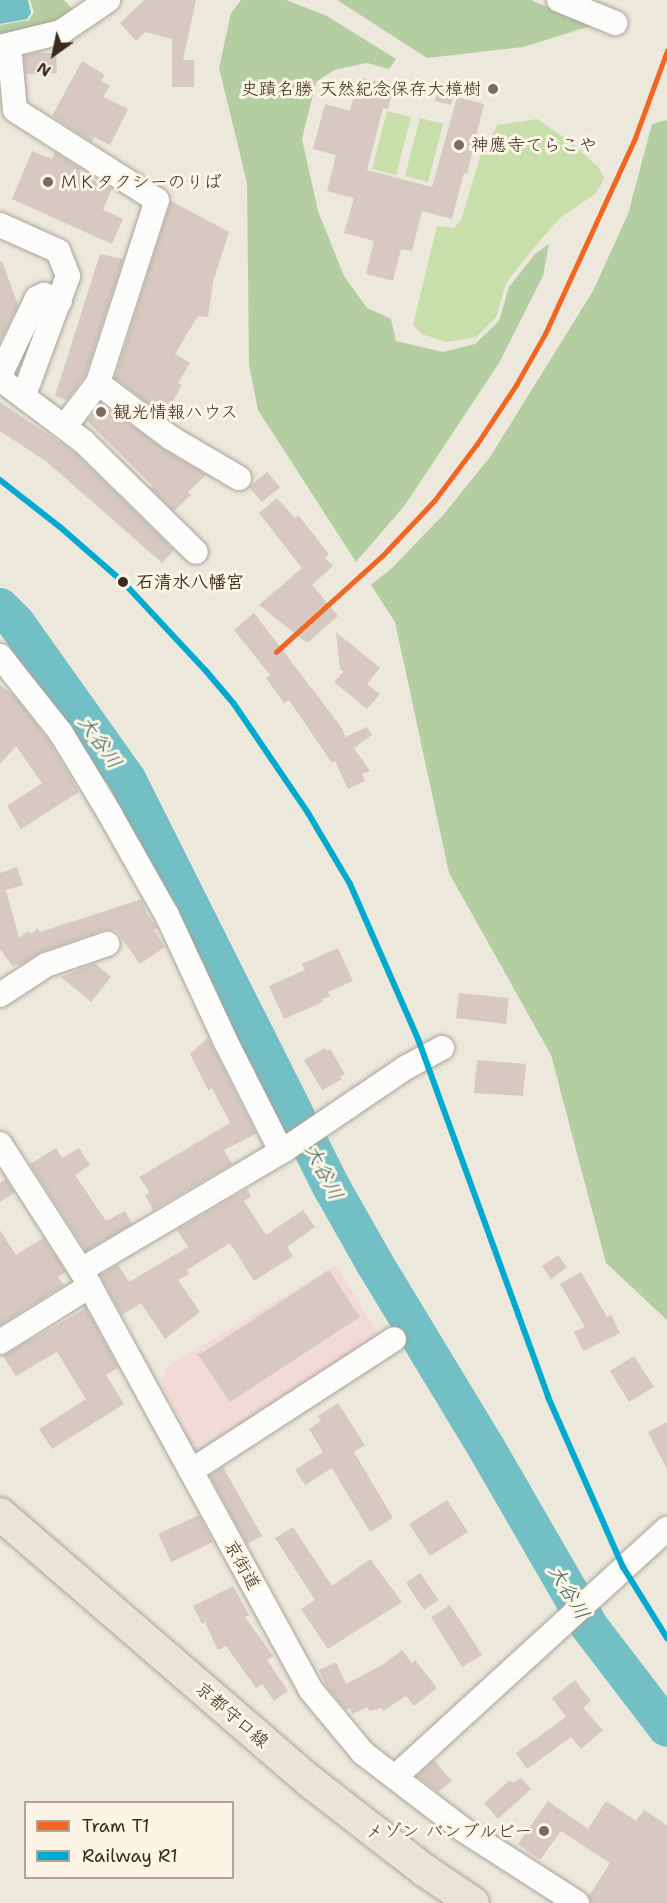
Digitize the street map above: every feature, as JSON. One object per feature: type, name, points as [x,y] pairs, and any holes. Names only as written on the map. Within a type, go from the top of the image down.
[{"type":"main road","name":"京都守口線","points":[[0,1514],[312,1784],[424,1870],[473,1903]]},
{"type":"street","points":[[65,426],[98,383],[157,200],[15,110],[5,46],[61,33],[108,0]]},
{"type":"street","points":[[559,0],[615,23]]},
{"type":"street","points":[[0,225],[58,252],[68,276],[24,395]]},
{"type":"street","points":[[60,301],[44,295],[37,298],[0,377],[65,426],[196,552]]},
{"type":"street","points":[[98,383],[171,438],[239,478]]},
{"type":"street","points":[[0,656],[61,733],[110,814],[167,915],[220,1030],[282,1150]]},
{"type":"street","points":[[0,995],[46,965],[107,944]]},
{"type":"street","points":[[0,1341],[85,1278],[405,1068],[442,1048]]},
{"type":"street","name":"京街道","points":[[0,1144],[85,1278],[310,1689],[363,1753],[465,1831],[577,1903]]},
{"type":"street","points":[[191,1471],[394,1339]]},
{"type":"street","points":[[395,1777],[667,1529]]},
{"type":"street","points":[[465,1831],[549,1903]]},
{"type":"shaded area","points":[[336,1265],[381,1339],[197,1454],[161,1382],[168,1366]]},
{"type":"green space","points":[[30,0],[64,0],[73,10],[60,21],[0,37],[0,25],[29,20],[34,12]]},
{"type":"green space","points":[[241,0],[286,0],[327,16],[396,59],[389,69],[367,63],[334,70],[316,82],[302,139],[318,211],[344,276],[367,308],[391,319],[396,341],[443,352],[475,344],[499,321],[509,287],[535,254],[549,244],[543,276],[499,363],[405,505],[356,562],[258,410],[249,365],[247,183],[219,68],[231,13]]},
{"type":"green space","points":[[337,0],[531,0],[591,26],[523,47],[427,58]]},
{"type":"green space","points":[[387,111],[411,117],[396,175],[372,169]]},
{"type":"green space","points":[[420,118],[443,124],[428,182],[405,176]]},
{"type":"green space","points":[[537,119],[571,142],[599,168],[604,178],[601,185],[595,194],[560,218],[531,251],[506,283],[496,317],[476,337],[446,342],[422,334],[413,325],[437,226],[454,228],[461,220],[482,151],[498,125]]},
{"type":"green space","points":[[667,120],[667,1320],[606,1263],[551,1055],[449,873],[395,622],[371,585],[392,568],[444,514],[490,457],[593,291],[628,214],[652,124]]},
{"type":"water","points":[[0,0],[28,0],[31,13],[27,19],[0,24]]},
{"type":"building","points":[[144,0],[196,0],[183,60],[194,60],[194,87],[172,87],[172,39],[145,32],[136,41],[120,23]]},
{"type":"building","points":[[35,53],[56,53],[57,73],[26,74],[24,56]]},
{"type":"building","points":[[82,61],[105,75],[101,81],[110,86],[103,97],[128,109],[110,145],[94,137],[92,142],[52,116]]},
{"type":"building","points":[[359,77],[394,86],[388,109],[383,108],[367,170],[432,187],[457,97],[484,104],[467,174],[464,173],[452,219],[422,211],[412,251],[401,249],[393,281],[366,274],[374,241],[344,233],[354,198],[327,191],[336,155],[313,149],[325,104],[350,111]]},
{"type":"building","points":[[439,85],[455,89],[451,105],[435,101]]},
{"type":"building","points":[[32,151],[52,159],[55,152],[81,169],[79,174],[112,188],[103,210],[123,219],[112,244],[12,199]]},
{"type":"building","points":[[171,201],[229,232],[213,282],[208,317],[198,316],[175,354],[190,363],[178,383],[182,385],[165,416],[115,378]]},
{"type":"building","points":[[100,254],[123,259],[85,376],[67,400],[55,396]]},
{"type":"building","points":[[2,261],[18,305],[0,342],[0,262]]},
{"type":"building","points":[[0,402],[74,452],[174,550],[162,563],[47,462],[0,431]]},
{"type":"building","points":[[101,403],[163,449],[206,475],[188,492],[191,495],[174,511],[151,488],[153,486],[87,421]]},
{"type":"building","points":[[267,472],[280,487],[262,502],[249,487]]},
{"type":"building","points":[[277,498],[295,518],[298,515],[329,554],[325,558],[333,566],[312,585],[338,616],[307,643],[259,605],[302,568],[259,513]]},
{"type":"building","points":[[254,613],[342,728],[345,736],[341,739],[367,727],[372,735],[354,748],[370,771],[362,774],[365,781],[348,789],[335,761],[332,763],[289,700],[284,703],[266,678],[270,675],[234,630]]},
{"type":"building","points":[[336,632],[380,668],[367,684],[380,694],[367,709],[334,682],[343,672],[340,669]]},
{"type":"building","points":[[0,685],[15,697],[49,741],[79,792],[21,829],[7,806],[42,783],[16,746],[0,764]]},
{"type":"building","points":[[17,867],[23,885],[6,890],[19,938],[28,931],[31,934],[38,928],[40,932],[142,899],[146,912],[157,928],[154,930],[165,947],[140,964],[116,930],[103,930],[41,952],[13,967],[0,949],[0,873]]},
{"type":"building","points":[[338,948],[353,981],[328,992],[330,996],[322,999],[323,1002],[284,1019],[269,986],[305,970],[302,964]]},
{"type":"building","points":[[95,963],[111,977],[91,1002],[61,977]]},
{"type":"building","points":[[459,993],[509,998],[506,1024],[456,1018]]},
{"type":"building","points":[[208,1038],[256,1134],[224,1150],[232,1164],[153,1210],[145,1195],[149,1193],[147,1188],[139,1177],[230,1123],[212,1088],[208,1090],[190,1054]]},
{"type":"building","points":[[325,1048],[327,1051],[330,1049],[345,1074],[340,1077],[342,1079],[322,1090],[304,1060]]},
{"type":"building","points":[[477,1060],[526,1064],[523,1096],[474,1093]]},
{"type":"building","points":[[56,1148],[62,1158],[79,1148],[90,1165],[75,1175],[106,1221],[125,1211],[132,1224],[86,1251],[30,1164]]},
{"type":"building","points":[[6,1179],[14,1193],[0,1202],[0,1183]]},
{"type":"building","points":[[247,1189],[251,1196],[244,1201],[266,1235],[303,1210],[315,1227],[287,1247],[293,1256],[254,1281],[230,1243],[187,1270],[189,1274],[178,1280],[200,1312],[165,1339],[141,1303],[122,1315],[100,1275],[118,1265],[129,1282],[188,1247],[177,1230]]},
{"type":"building","points":[[0,1230],[16,1255],[43,1238],[66,1272],[58,1277],[64,1285],[0,1325]]},
{"type":"building","points":[[558,1255],[567,1267],[551,1279],[542,1266]]},
{"type":"building","points":[[329,1270],[360,1317],[230,1402],[197,1353],[202,1353]]},
{"type":"building","points":[[581,1272],[607,1317],[611,1315],[620,1333],[583,1351],[574,1332],[585,1327],[560,1284]]},
{"type":"building","points":[[86,1308],[118,1368],[106,1375],[124,1404],[52,1449],[39,1429],[86,1399],[57,1352],[16,1376],[3,1356]]},
{"type":"building","points":[[634,1356],[654,1387],[629,1402],[610,1371]]},
{"type":"building","points":[[338,1403],[365,1445],[354,1452],[393,1518],[370,1532],[332,1468],[305,1485],[295,1470],[323,1452],[309,1429],[321,1421],[318,1416]]},
{"type":"building","points":[[667,1422],[667,1469],[648,1432]]},
{"type":"building","points":[[223,1467],[262,1536],[247,1544],[210,1476]]},
{"type":"building","points":[[447,1500],[468,1532],[430,1556],[409,1524]]},
{"type":"building","points":[[199,1515],[213,1542],[171,1562],[158,1534]]},
{"type":"building","points":[[293,1527],[332,1586],[370,1559],[402,1602],[328,1649],[301,1609],[315,1600],[275,1538]]},
{"type":"building","points":[[420,1573],[439,1600],[424,1610],[406,1583]]},
{"type":"building","points":[[233,1586],[249,1615],[245,1617],[273,1656],[267,1660],[288,1691],[274,1701],[262,1684],[256,1688],[226,1646],[218,1650],[205,1622],[202,1624],[193,1606]]},
{"type":"building","points":[[450,1605],[482,1655],[462,1667],[431,1617]]},
{"type":"building","points":[[402,1650],[412,1663],[415,1660],[437,1688],[414,1706],[406,1696],[383,1711],[382,1708],[369,1711],[367,1707],[353,1714],[350,1708],[346,1710],[327,1687],[319,1670],[336,1662],[346,1684],[384,1664]]},
{"type":"building","points":[[575,1680],[591,1701],[583,1708],[603,1730],[581,1749],[571,1737],[527,1769],[516,1753],[566,1717],[552,1698]]},
{"type":"building","points":[[434,1760],[452,1781],[438,1792],[417,1776]]},
{"type":"building","points":[[521,1778],[531,1789],[498,1819],[484,1803],[510,1780],[513,1783]]},
{"type":"building","points":[[548,1801],[588,1829],[606,1801],[636,1821],[644,1810],[667,1825],[667,1903],[591,1903],[589,1896],[610,1863],[561,1831],[540,1860],[518,1844]]},
{"type":"waterway","name":"大谷川","points":[[0,607],[16,623],[127,779],[332,1188],[375,1264],[487,1449],[589,1626],[667,1728]]},
{"type":"tram line","name":"T1","points":[[276,652],[382,556],[434,501],[477,444],[516,385],[545,334],[635,138],[667,51]]},
{"type":"rail line","name":"R1","points":[[0,480],[60,527],[123,582],[206,671],[234,704],[308,813],[350,884],[418,1039],[548,1397],[623,1567],[667,1638]]},
{"type":"place","name":"史蹟名勝 天然紀念保存大樟樹","points":[[493,89]]},
{"type":"place","name":"神應寺てらこや","points":[[459,145]]},
{"type":"place","name":"ＭＫタクシーのりば","points":[[48,182]]},
{"type":"place","name":"観光情報ハウス","points":[[101,412]]},
{"type":"place","name":"石清水八幡宮","points":[[123,582]]},
{"type":"place","name":"メゾン バンブルビー","points":[[544,1831]]}]
